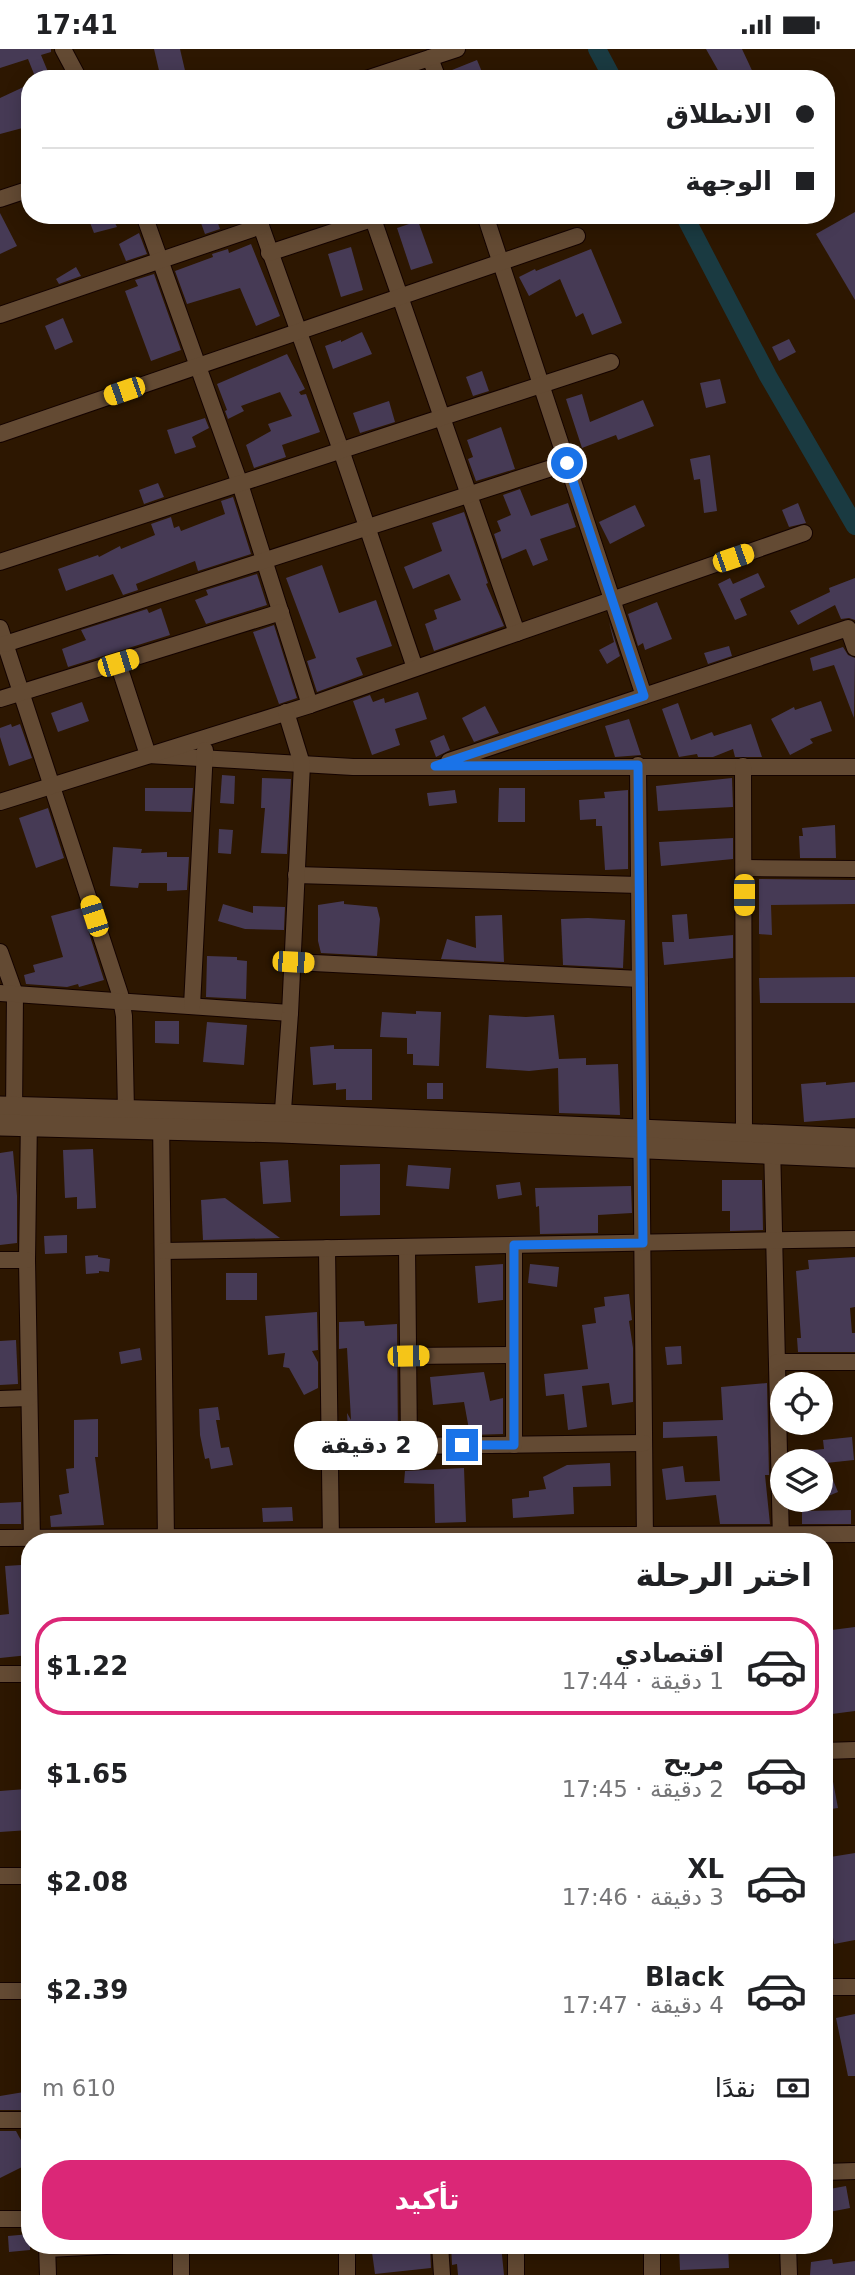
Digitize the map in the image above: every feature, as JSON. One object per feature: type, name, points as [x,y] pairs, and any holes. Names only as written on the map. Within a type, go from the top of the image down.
[{"type":"main road","points":[[14,1117],[126,1111],[161,1121]]},
{"type":"main road","points":[[14,1117],[282,1124],[772,1145],[855,1157]]},
{"type":"main road","points":[[642,1140],[744,1135],[772,1145],[855,1139]]},
{"type":"street","points":[[63,49],[74,70]]},
{"type":"street","points":[[393,70],[457,49]]},
{"type":"street","points":[[430,58],[435,70]]},
{"type":"street","points":[[0,199],[21,192]]},
{"type":"street","points":[[148,224],[240,484],[310,705]]},
{"type":"street","points":[[0,316],[162,260],[252,224]]},
{"type":"street","points":[[260,224],[341,450],[415,669]]},
{"type":"street","points":[[269,253],[358,224]]},
{"type":"street","points":[[381,224],[400,297],[517,633]]},
{"type":"street","points":[[488,224],[644,696]]},
{"type":"street","points":[[0,434],[577,236]]},
{"type":"street","points":[[0,562],[611,362]]},
{"type":"street","points":[[126,1111],[124,1016],[121,1001],[3,636],[264,561],[567,463]]},
{"type":"street","points":[[0,802],[310,705],[804,533]]},
{"type":"street","points":[[0,699],[281,612]]},
{"type":"street","points":[[435,766],[848,628],[855,648]]},
{"type":"street","points":[[118,663],[148,755]]},
{"type":"street","points":[[282,1124],[302,764],[286,712]]},
{"type":"street","points":[[192,1006],[206,758],[204,738]]},
{"type":"street","points":[[148,755],[353,767],[855,767]]},
{"type":"street","points":[[638,765],[645,1533]]},
{"type":"street","points":[[743,766],[744,1135]]},
{"type":"street","points":[[744,868],[855,869]]},
{"type":"street","points":[[296,875],[639,884]]},
{"type":"street","points":[[0,953],[7,994],[14,1117],[27,1260],[32,1533]]},
{"type":"street","points":[[293,962],[640,979]]},
{"type":"street","points":[[7,994],[290,1013]]},
{"type":"street","points":[[161,1121],[165,1533]]},
{"type":"street","points":[[772,1145],[781,1533]]},
{"type":"street","points":[[163,1251],[855,1238]]},
{"type":"street","points":[[514,1245],[514,1445]]},
{"type":"street","points":[[407,1247],[409,1446],[644,1443]]},
{"type":"street","points":[[327,1248],[331,1533]]},
{"type":"street","points":[[0,1260],[27,1260]]},
{"type":"street","points":[[408,1356],[514,1355]]},
{"type":"street","points":[[777,1362],[855,1362]]},
{"type":"street","points":[[0,1399],[29,1398]]},
{"type":"street","points":[[833,1535],[855,1534]]},
{"type":"street","points":[[0,1538],[21,1539]]},
{"type":"street","points":[[0,1674],[21,1674]]},
{"type":"street","points":[[833,1751],[855,1750]]},
{"type":"street","points":[[0,1876],[21,1875]]},
{"type":"street","points":[[833,1987],[855,1987]]},
{"type":"street","points":[[0,1991],[21,1991]]},
{"type":"street","points":[[0,2120],[21,2120]]},
{"type":"street","points":[[833,2172],[855,2171]]},
{"type":"street","points":[[0,2219],[21,2219]]},
{"type":"street","points":[[47,2254],[48,2275]]},
{"type":"street","points":[[181,2254],[181,2275]]},
{"type":"street","points":[[346,2254],[347,2275]]},
{"type":"street","points":[[441,2254],[442,2275]]},
{"type":"street","points":[[516,2254],[516,2275]]},
{"type":"street","points":[[652,2254],[652,2275]]},
{"type":"street","points":[[788,2254],[789,2275]]},
{"type":"shaded area","points":[[759,880],[855,880],[855,1003],[760,1003]]},
{"type":"building","points":[[0,49],[51,49],[51,52],[41,55],[47,70],[32,70],[28,59],[0,68]]},
{"type":"building","points":[[154,49],[180,49],[185,70],[159,70]]},
{"type":"building","points":[[706,49],[742,49],[752,70],[718,70]]},
{"type":"building","points":[[477,60],[481,70],[452,70]]},
{"type":"building","points":[[21,88],[21,128],[0,134],[0,98]]},
{"type":"building","points":[[855,212],[855,300],[816,234]]},
{"type":"building","points":[[0,213],[17,246],[0,254]]},
{"type":"building","points":[[90,224],[116,224],[117,227],[94,233]]},
{"type":"building","points":[[201,224],[218,224],[220,229],[205,234]]},
{"type":"building","points":[[419,224],[433,263],[411,270],[397,228]]},
{"type":"building","points":[[139,233],[147,254],[126,261],[119,244]]},
{"type":"building","points":[[251,244],[280,316],[256,326],[240,288],[187,304],[175,271],[213,257],[212,254],[228,249],[229,253]]},
{"type":"building","points":[[351,247],[363,290],[341,297],[328,254]]},
{"type":"building","points":[[591,249],[622,323],[592,335],[583,313],[576,317],[560,279],[529,296],[519,277]]},
{"type":"building","points":[[76,267],[81,276],[59,284],[56,279]]},
{"type":"building","points":[[154,274],[181,350],[151,361],[125,291],[138,286],[135,280]]},
{"type":"building","points":[[63,318],[73,342],[55,350],[45,326]]},
{"type":"building","points":[[362,332],[372,354],[333,369],[325,346]]},
{"type":"building","points":[[789,339],[796,352],[779,361],[772,347]]},
{"type":"building","points":[[287,354],[305,389],[299,392],[301,395],[306,394],[320,432],[282,445],[286,457],[254,468],[246,445],[271,431],[268,424],[292,416],[280,392],[241,406],[244,411],[228,419],[217,384]]},
{"type":"building","points":[[482,371],[489,391],[473,396],[466,377]]},
{"type":"building","points":[[720,379],[726,403],[706,408],[700,383]]},
{"type":"building","points":[[582,394],[590,422],[643,400],[654,426],[618,440],[616,435],[582,448],[566,399]]},
{"type":"building","points":[[389,401],[395,422],[360,433],[353,413]]},
{"type":"building","points":[[205,418],[209,428],[192,437],[196,447],[175,454],[167,430]]},
{"type":"building","points":[[501,427],[515,469],[476,481],[468,459],[473,457],[467,440]]},
{"type":"building","points":[[710,455],[717,511],[704,513],[700,479],[694,480],[690,459]]},
{"type":"building","points":[[158,483],[164,497],[144,504],[139,490]]},
{"type":"building","points":[[520,489],[531,516],[568,503],[576,527],[540,539],[548,560],[533,566],[526,549],[502,559],[494,534],[501,531],[497,521],[511,515],[503,495]]},
{"type":"building","points":[[233,497],[251,554],[198,571],[195,561],[136,584],[138,590],[123,595],[113,574],[66,591],[58,569],[98,555],[99,557],[120,546],[121,549],[155,535],[151,524],[171,517],[174,528],[179,526],[181,531],[225,514],[221,501]]},
{"type":"building","points":[[798,503],[806,523],[789,527],[782,510]]},
{"type":"building","points":[[635,505],[645,526],[610,544],[599,522]]},
{"type":"building","points":[[464,512],[488,583],[486,584],[504,626],[434,651],[425,624],[437,619],[434,610],[461,600],[449,574],[413,589],[404,567],[442,551],[432,523]]},
{"type":"building","points":[[322,565],[339,613],[376,600],[392,646],[356,658],[363,675],[317,692],[307,661],[316,658],[286,578]]},
{"type":"building","points":[[758,573],[765,587],[740,599],[747,615],[735,620],[718,584],[730,578],[733,584]]},
{"type":"building","points":[[257,574],[267,605],[206,624],[195,600],[208,595],[206,590]]},
{"type":"building","points":[[855,578],[855,620],[841,619],[835,605],[798,625],[790,611],[830,592],[829,588]]},
{"type":"building","points":[[657,602],[672,639],[645,650],[643,643],[638,646],[628,614]]},
{"type":"building","points":[[161,608],[170,635],[68,667],[62,649],[86,640],[81,630],[147,609],[149,613]]},
{"type":"building","points":[[609,622],[620,656],[607,664],[599,650],[614,642]]},
{"type":"building","points":[[274,625],[297,698],[279,704],[253,632]]},
{"type":"building","points":[[729,646],[732,656],[708,664],[704,653]]},
{"type":"building","points":[[843,647],[848,655],[855,658],[854,718],[834,665],[813,671],[810,658]]},
{"type":"building","points":[[418,692],[427,719],[395,729],[400,745],[372,755],[353,701],[370,695],[373,702],[384,698],[385,703]]},
{"type":"building","points":[[821,701],[832,731],[810,739],[813,743],[790,755],[771,719],[794,707],[795,710]]},
{"type":"building","points":[[82,702],[89,721],[58,732],[51,713]]},
{"type":"building","points":[[678,703],[691,740],[712,732],[714,736],[751,724],[762,757],[735,757],[733,749],[713,757],[698,757],[697,754],[679,757],[662,709]]},
{"type":"building","points":[[485,706],[499,733],[474,742],[462,718]]},
{"type":"building","points":[[629,719],[641,755],[615,757],[605,726]]},
{"type":"building","points":[[11,724],[12,727],[20,724],[32,758],[9,766],[0,728]]},
{"type":"building","points":[[444,735],[450,750],[436,757],[430,741]]},
{"type":"building","points":[[222,775],[235,776],[234,804],[220,803]]},
{"type":"building","points":[[262,778],[291,779],[287,854],[261,853],[265,808],[261,808]]},
{"type":"building","points":[[732,778],[733,807],[658,811],[656,786]]},
{"type":"building","points":[[145,788],[193,788],[191,812],[145,811]]},
{"type":"building","points":[[499,788],[525,788],[525,822],[498,822]]},
{"type":"building","points":[[455,790],[457,803],[429,806],[427,793]]},
{"type":"building","points":[[628,790],[628,869],[605,870],[602,826],[596,826],[596,819],[580,820],[579,800],[605,798],[604,792]]},
{"type":"building","points":[[48,808],[64,858],[36,868],[19,818]]},
{"type":"building","points":[[835,825],[836,858],[800,858],[799,836],[803,836],[802,828]]},
{"type":"building","points":[[219,829],[233,830],[231,854],[218,853]]},
{"type":"building","points":[[733,838],[733,859],[661,866],[659,842]]},
{"type":"building","points":[[113,847],[142,849],[141,853],[167,852],[167,857],[189,857],[187,890],[167,891],[167,883],[139,883],[138,888],[110,886]]},
{"type":"building","points":[[759,879],[855,880],[855,904],[771,905],[772,935],[759,934]]},
{"type":"building","points":[[344,901],[344,904],[377,907],[380,919],[377,956],[321,953],[318,941],[318,905]]},
{"type":"building","points":[[223,904],[253,913],[253,906],[285,907],[284,930],[245,929],[218,921]]},
{"type":"building","points":[[81,908],[104,980],[79,987],[78,984],[67,987],[26,984],[24,975],[35,972],[33,965],[63,957],[51,916]]},
{"type":"building","points":[[687,914],[689,939],[733,935],[733,958],[664,965],[662,942],[674,942],[672,915]]},
{"type":"building","points":[[502,915],[504,962],[441,959],[447,939],[476,948],[475,916]]},
{"type":"building","points":[[561,919],[625,920],[623,968],[563,965]]},
{"type":"building","points":[[207,956],[237,957],[237,960],[247,961],[246,999],[206,997]]},
{"type":"building","points":[[855,977],[855,1003],[760,1003],[759,978]]},
{"type":"building","points":[[416,1011],[441,1012],[439,1066],[413,1065],[413,1054],[407,1054],[407,1038],[380,1037],[382,1012],[416,1014]]},
{"type":"building","points":[[489,1015],[554,1015],[559,1059],[586,1058],[586,1065],[618,1064],[620,1115],[559,1113],[558,1068],[529,1071],[486,1068]]},
{"type":"building","points":[[155,1021],[179,1021],[179,1044],[155,1043]]},
{"type":"building","points":[[207,1022],[247,1025],[244,1065],[203,1062]]},
{"type":"building","points":[[334,1045],[334,1049],[372,1049],[372,1100],[346,1100],[346,1089],[336,1090],[336,1083],[313,1085],[310,1047]]},
{"type":"building","points":[[826,1082],[826,1085],[855,1082],[855,1118],[804,1122],[801,1084]]},
{"type":"building","points":[[427,1083],[443,1083],[443,1099],[427,1099]]},
{"type":"building","points":[[93,1149],[96,1208],[77,1209],[77,1197],[65,1198],[63,1150]]},
{"type":"building","points":[[13,1151],[17,1243],[0,1245],[0,1153]]},
{"type":"building","points":[[288,1160],[291,1202],[263,1204],[260,1162]]},
{"type":"building","points":[[380,1164],[380,1215],[340,1216],[340,1165]]},
{"type":"building","points":[[408,1165],[451,1168],[449,1189],[406,1186]]},
{"type":"building","points":[[722,1180],[762,1180],[763,1230],[730,1231],[730,1211],[722,1211]]},
{"type":"building","points":[[520,1182],[522,1195],[498,1199],[496,1185]]},
{"type":"building","points":[[631,1186],[632,1213],[598,1215],[598,1233],[540,1234],[535,1188]]},
{"type":"building","points":[[225,1198],[280,1238],[203,1240],[201,1200]]},
{"type":"building","points":[[67,1235],[67,1253],[45,1254],[44,1236]]},
{"type":"building","points":[[98,1255],[110,1259],[109,1272],[86,1274],[85,1256]]},
{"type":"building","points":[[855,1257],[855,1307],[850,1308],[852,1333],[855,1333],[855,1352],[798,1352],[797,1338],[801,1338],[796,1271],[809,1269],[808,1260]]},
{"type":"building","points":[[503,1264],[503,1300],[478,1303],[475,1266]]},
{"type":"building","points":[[530,1264],[559,1267],[557,1287],[528,1283]]},
{"type":"building","points":[[226,1273],[257,1273],[257,1300],[226,1300]]},
{"type":"building","points":[[629,1294],[633,1402],[612,1405],[609,1383],[582,1386],[587,1427],[568,1430],[564,1394],[546,1396],[544,1374],[588,1369],[582,1325],[596,1323],[594,1308],[605,1306],[604,1297]]},
{"type":"building","points":[[317,1312],[318,1350],[312,1351],[318,1362],[318,1388],[304,1395],[289,1368],[283,1367],[285,1353],[268,1355],[265,1316]]},
{"type":"building","points":[[364,1321],[365,1326],[397,1324],[398,1444],[349,1447],[347,1413],[351,1420],[347,1348],[339,1349],[339,1322]]},
{"type":"building","points":[[16,1340],[18,1384],[0,1385],[0,1341]]},
{"type":"building","points":[[681,1346],[682,1364],[667,1365],[665,1347]]},
{"type":"building","points":[[140,1348],[142,1360],[121,1364],[119,1352]]},
{"type":"building","points":[[484,1372],[490,1401],[503,1398],[503,1434],[470,1435],[464,1402],[433,1405],[430,1377]]},
{"type":"building","points":[[767,1383],[769,1475],[765,1475],[770,1524],[720,1524],[716,1495],[666,1500],[662,1469],[683,1466],[685,1482],[720,1481],[717,1436],[663,1438],[663,1422],[723,1420],[721,1387]]},
{"type":"building","points":[[218,1407],[220,1420],[216,1420],[221,1448],[229,1447],[233,1465],[211,1469],[209,1458],[205,1459],[200,1435],[199,1409]]},
{"type":"building","points":[[98,1419],[98,1457],[95,1457],[104,1525],[51,1527],[50,1516],[62,1514],[59,1495],[69,1493],[66,1469],[74,1468],[74,1420]]},
{"type":"building","points":[[852,1437],[854,1460],[833,1462],[833,1449],[824,1449],[823,1440]]},
{"type":"building","points":[[610,1463],[611,1486],[573,1487],[574,1514],[513,1518],[512,1499],[529,1497],[529,1491],[546,1489],[543,1477],[567,1465]]},
{"type":"building","points":[[464,1468],[466,1522],[435,1523],[434,1484],[404,1483],[405,1471]]},
{"type":"building","points":[[833,1480],[838,1492],[833,1494]]},
{"type":"building","points":[[21,1502],[21,1524],[0,1524],[0,1503]]},
{"type":"building","points":[[292,1507],[293,1521],[263,1522],[262,1508]]},
{"type":"building","points":[[851,1510],[851,1524],[802,1524],[802,1512]]},
{"type":"building","points":[[21,1565],[21,1656],[0,1658],[0,1615],[9,1614],[5,1566]]},
{"type":"building","points":[[855,1627],[855,1711],[833,1714],[833,1630]]},
{"type":"building","points":[[833,1782],[838,1808],[833,1809]]},
{"type":"building","points":[[21,1789],[21,1831],[0,1832],[0,1791]]},
{"type":"building","points":[[855,1853],[855,1940],[834,1944],[833,1938],[833,1857]]},
{"type":"building","points":[[855,2014],[855,2076],[848,2076],[836,2018]]},
{"type":"building","points":[[21,2092],[21,2110],[0,2110],[0,2096]]},
{"type":"building","points":[[0,2131],[16,2131],[21,2140],[21,2168],[0,2178]]},
{"type":"building","points":[[846,2186],[850,2208],[833,2211],[833,2188]]},
{"type":"building","points":[[21,2235],[21,2251],[9,2252],[8,2236]]},
{"type":"building","points":[[372,2254],[430,2254],[431,2268],[375,2274]]},
{"type":"building","points":[[451,2254],[502,2254],[504,2275],[458,2275],[457,2264],[452,2265]]},
{"type":"building","points":[[679,2254],[728,2254],[729,2268],[680,2270]]},
{"type":"building","points":[[832,2259],[833,2264],[855,2261],[855,2275],[810,2275],[811,2262]]},
{"type":"waterway","points":[[597,49],[608,70]]},
{"type":"waterway","points":[[689,224],[768,376],[855,526]]},
{"type":"route","points":[[462,1445],[514,1445],[514,1245],[643,1243],[638,765],[435,766],[644,696],[567,463]]}]
